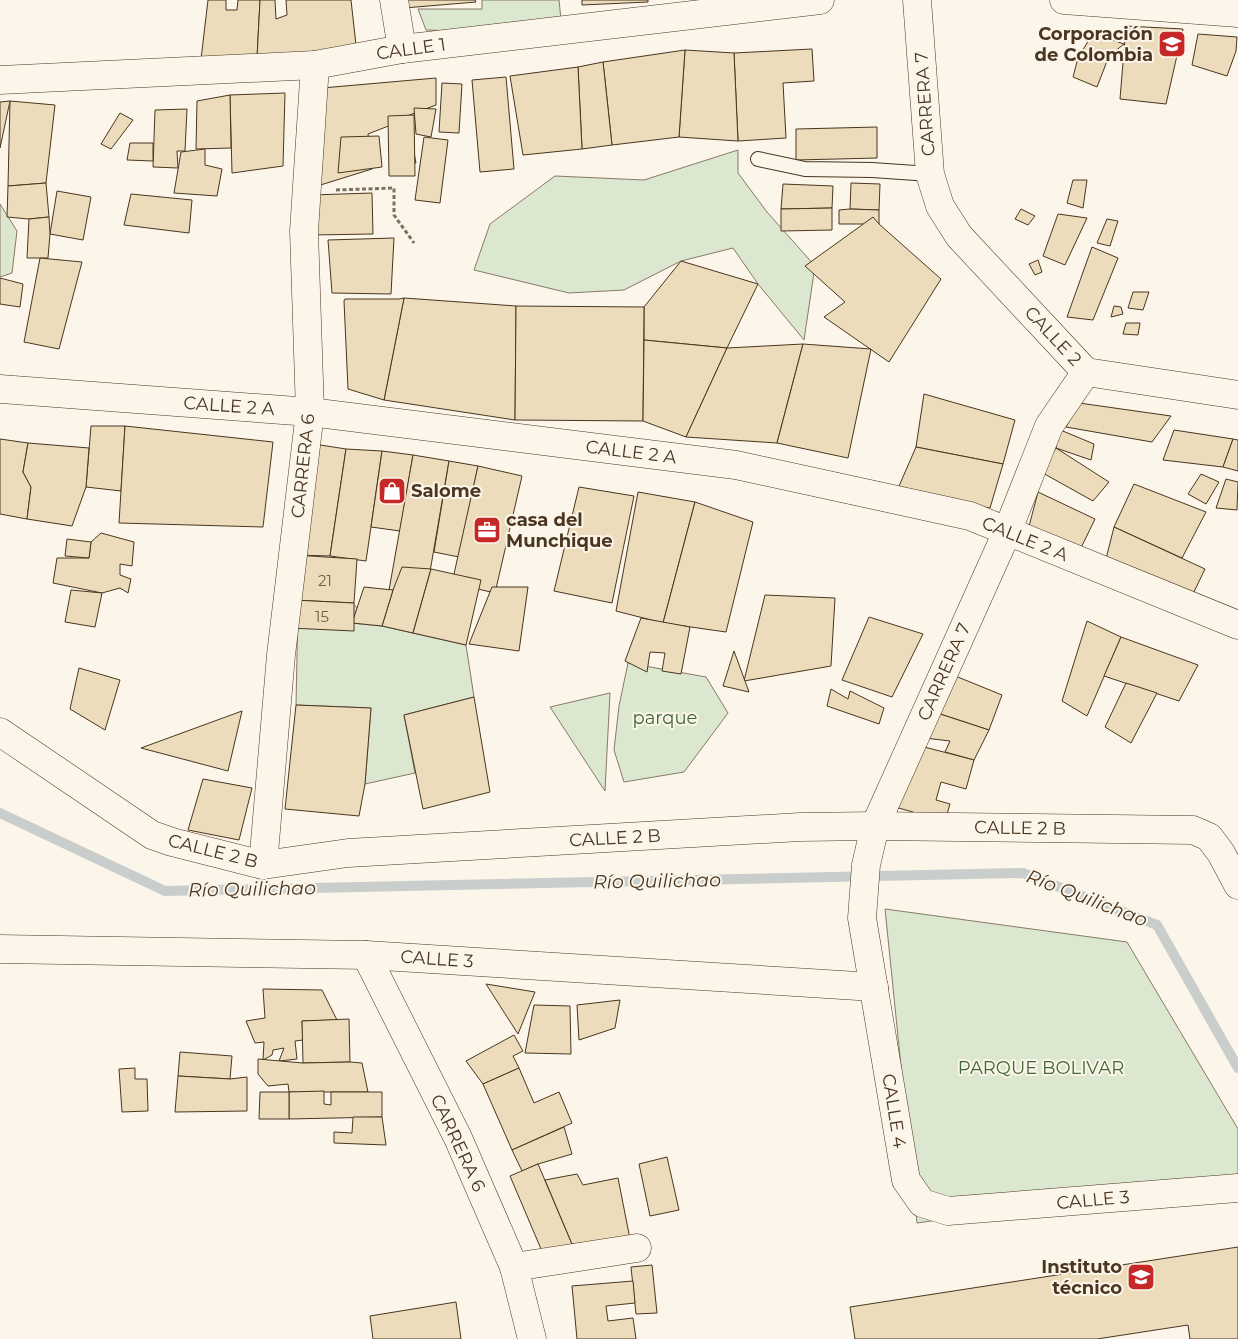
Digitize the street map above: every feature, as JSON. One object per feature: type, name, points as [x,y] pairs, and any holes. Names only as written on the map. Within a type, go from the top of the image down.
[{"type":"street","points":[[394,0],[402,49]]},
{"type":"street","name":"CALLE 1","points":[[0,80],[315,65],[402,49],[820,0]]},
{"type":"street","name":"CARRERA 7","points":[[917,0],[930,174],[940,206]]},
{"type":"street","points":[[1064,0],[1238,13]]},
{"type":"street","name":"CARRERA 6","points":[[263,865],[281,655],[310,412],[304,231],[315,65]]},
{"type":"street","name":"CALLE 2","points":[[940,206],[959,236],[1086,372],[1238,395]]},
{"type":"street","name":"CARRERA 7","points":[[874,987],[862,918],[868,854],[875,826],[1006,532],[1049,426],[1086,372]]},
{"type":"street","name":"CALLE 2 A","points":[[0,389],[310,412],[736,465],[970,516],[1238,625]]},
{"type":"street","name":"CALLE 2 B","points":[[0,732],[152,835],[172,842],[263,865],[348,853],[790,828],[875,826],[1193,830],[1209,837],[1221,853],[1238,885]]},
{"type":"street","name":"CALLE 3","points":[[0,949],[366,955],[874,987]]},
{"type":"street","name":"CARRERA 6","points":[[366,955],[458,1138],[514,1267],[532,1339]]},
{"type":"street","name":"CALLE 4","points":[[874,987],[906,1180],[922,1203],[948,1211]]},
{"type":"street","name":"CALLE 3","points":[[948,1211],[1238,1188]]},
{"type":"street","points":[[514,1267],[637,1248]]},
{"type":"lane","points":[[758,159],[804,169],[872,170],[930,174]]},
{"type":"path","points":[[308,191],[394,188],[394,215],[414,243]]},
{"type":"green space","points":[[482,0],[559,0],[561,20],[458,31],[426,30],[418,9],[482,9]]},
{"type":"green space","points":[[738,150],[738,173],[767,212],[815,266],[804,340],[758,284],[733,248],[681,261],[624,290],[569,293],[474,270],[490,224],[555,176],[644,180]]},
{"type":"green space","points":[[0,204],[17,231],[12,273],[0,277]]},
{"type":"green space","points":[[350,599],[357,608],[352,623],[382,626],[466,645],[474,697],[404,715],[415,773],[365,784],[371,708],[296,705],[298,606]]},
{"type":"green space","name":"parque","points":[[628,663],[706,677],[728,713],[684,772],[624,782],[614,750],[619,706]]},
{"type":"green space","points":[[610,693],[605,791],[550,707]]},
{"type":"green space","name":"PARQUE BOLIVAR","points":[[885,909],[1127,942],[1238,1129],[1238,1177],[917,1223]]},
{"type":"building","points":[[208,0],[226,0],[226,10],[237,10],[238,0],[260,0],[257,58],[201,59]]},
{"type":"building","points":[[260,0],[275,0],[276,19],[287,15],[286,0],[351,0],[357,54],[257,58]]},
{"type":"building","points":[[402,0],[475,0],[476,2],[404,8]]},
{"type":"building","points":[[582,0],[648,0],[648,2],[582,5]]},
{"type":"building","points":[[1126,26],[1183,29],[1166,104],[1120,99]]},
{"type":"building","points":[[1093,33],[1124,44],[1109,56],[1097,87],[1073,77],[1078,58]]},
{"type":"building","points":[[1198,34],[1237,37],[1236,51],[1227,76],[1192,65]]},
{"type":"building","points":[[812,49],[814,81],[783,83],[786,138],[738,141],[734,53]]},
{"type":"building","points":[[685,50],[734,53],[738,141],[679,137]]},
{"type":"building","points":[[685,50],[679,137],[612,145],[603,62]]},
{"type":"building","points":[[603,62],[612,145],[582,149],[578,67]]},
{"type":"building","points":[[578,67],[582,149],[523,155],[510,76]]},
{"type":"building","points":[[506,77],[514,169],[480,172],[472,80]]},
{"type":"building","points":[[436,78],[436,105],[407,116],[416,163],[398,167],[396,123],[368,134],[372,169],[314,187],[322,88]]},
{"type":"building","points":[[442,83],[462,84],[459,133],[439,132]]},
{"type":"building","points":[[285,93],[283,166],[232,173],[230,95]]},
{"type":"building","points":[[230,95],[231,148],[196,149],[197,101]]},
{"type":"building","points":[[10,101],[55,105],[46,183],[8,186]]},
{"type":"building","points":[[10,101],[0,148],[0,102]]},
{"type":"building","points":[[414,108],[436,109],[431,137],[416,134]]},
{"type":"building","points":[[187,109],[185,151],[177,151],[178,168],[153,167],[155,110]]},
{"type":"building","points":[[120,113],[133,120],[111,149],[101,144]]},
{"type":"building","points":[[414,115],[415,176],[389,176],[388,116]]},
{"type":"building","points":[[877,127],[877,158],[796,160],[796,129]]},
{"type":"building","points":[[379,136],[382,167],[338,173],[341,137]]},
{"type":"building","points":[[424,137],[448,140],[440,203],[415,200]]},
{"type":"building","points":[[130,143],[153,143],[153,161],[127,160]]},
{"type":"building","points":[[205,149],[205,165],[222,169],[217,196],[174,193],[181,152]]},
{"type":"building","points":[[1073,180],[1087,180],[1083,208],[1067,203]]},
{"type":"building","points":[[46,183],[49,217],[29,219],[7,217],[8,186]]},
{"type":"building","points":[[851,183],[880,184],[879,210],[850,209]]},
{"type":"building","points":[[783,184],[833,186],[832,208],[781,209]]},
{"type":"building","points":[[57,191],[91,197],[83,240],[50,234]]},
{"type":"building","points":[[372,193],[373,234],[312,235],[311,195]]},
{"type":"building","points":[[131,194],[192,200],[189,233],[124,225]]},
{"type":"building","points":[[832,208],[832,230],[781,231],[781,209]]},
{"type":"building","points":[[1021,209],[1035,216],[1028,225],[1015,219]]},
{"type":"building","points":[[839,210],[879,210],[879,224],[839,224]]},
{"type":"building","points":[[1058,214],[1087,218],[1065,265],[1043,256]]},
{"type":"building","points":[[49,217],[48,258],[27,258],[29,219]]},
{"type":"building","points":[[873,217],[941,279],[889,362],[824,317],[845,302],[805,266]]},
{"type":"building","points":[[1107,219],[1118,221],[1110,246],[1097,243]]},
{"type":"building","points":[[394,238],[391,294],[332,293],[328,240]]},
{"type":"building","points":[[1092,247],[1118,258],[1093,320],[1067,317]]},
{"type":"building","points":[[40,258],[82,262],[59,349],[24,342]]},
{"type":"building","points":[[1038,260],[1042,272],[1035,275],[1029,264]]},
{"type":"building","points":[[681,261],[758,284],[727,348],[644,340],[644,307]]},
{"type":"building","points":[[0,278],[23,284],[20,307],[0,304]]},
{"type":"building","points":[[1133,292],[1149,292],[1143,310],[1128,308]]},
{"type":"building","points":[[404,298],[516,306],[515,420],[384,400]]},
{"type":"building","points":[[404,298],[384,400],[348,389],[345,299]]},
{"type":"building","points":[[516,306],[644,307],[643,421],[515,420]]},
{"type":"building","points":[[1114,306],[1121,307],[1123,314],[1111,317]]},
{"type":"building","points":[[1126,323],[1140,323],[1138,335],[1123,334]]},
{"type":"building","points":[[644,340],[727,348],[686,437],[643,421]]},
{"type":"building","points":[[803,344],[777,443],[686,437],[727,348]]},
{"type":"building","points":[[803,344],[871,349],[848,458],[777,443]]},
{"type":"building","points":[[924,394],[1015,420],[1003,464],[916,447]]},
{"type":"building","points":[[1079,403],[1171,416],[1152,442],[1066,427]]},
{"type":"building","points":[[91,426],[125,426],[121,491],[86,487]]},
{"type":"building","points":[[125,426],[273,442],[263,527],[119,523]]},
{"type":"building","points":[[1058,429],[1094,444],[1091,460],[1056,448]]},
{"type":"building","points":[[1174,430],[1233,439],[1223,467],[1163,460]]},
{"type":"building","points":[[0,439],[28,443],[23,472],[31,487],[27,519],[0,514]]},
{"type":"building","points":[[1233,439],[1238,440],[1238,471],[1223,467]]},
{"type":"building","points":[[28,443],[89,448],[86,487],[72,526],[27,519],[31,487],[23,472]]},
{"type":"building","points":[[314,444],[346,449],[330,556],[295,555]]},
{"type":"building","points":[[916,447],[1003,464],[990,508],[896,493]]},
{"type":"building","points":[[1056,448],[1109,482],[1093,501],[1041,472]]},
{"type":"building","points":[[346,449],[382,451],[366,561],[330,556]]},
{"type":"building","name":"Salome","points":[[382,451],[413,455],[400,531],[371,527]]},
{"type":"building","points":[[413,455],[449,461],[420,630],[383,624]]},
{"type":"building","points":[[449,461],[478,466],[459,557],[434,552]]},
{"type":"building","name":"casa del Munchique","points":[[478,466],[522,476],[495,593],[452,583]]},
{"type":"building","points":[[1201,474],[1219,482],[1206,504],[1188,494]]},
{"type":"building","points":[[1226,479],[1238,482],[1237,510],[1216,508]]},
{"type":"building","points":[[1134,484],[1206,512],[1182,558],[1114,527]]},
{"type":"building","points":[[579,487],[634,496],[612,603],[554,591]]},
{"type":"building","points":[[638,492],[695,502],[663,623],[616,611]]},
{"type":"building","points":[[1038,492],[1095,519],[1078,554],[1027,534]]},
{"type":"building","points":[[695,502],[753,522],[726,632],[663,623]]},
{"type":"building","points":[[1114,527],[1205,569],[1191,598],[1104,567]]},
{"type":"building","points":[[101,533],[134,542],[132,566],[120,564],[120,575],[131,579],[128,593],[120,588],[102,593],[53,583],[57,558],[89,558],[91,542]]},
{"type":"building","points":[[67,539],[91,542],[89,558],[65,556]]},
{"type":"building","points":[[295,555],[357,559],[354,603],[293,600]]},
{"type":"building","points":[[402,567],[431,569],[413,633],[382,626]]},
{"type":"building","points":[[431,569],[481,580],[466,645],[413,633]]},
{"type":"building","points":[[364,587],[393,590],[382,626],[352,623]]},
{"type":"building","points":[[492,587],[528,587],[519,651],[469,644]]},
{"type":"building","points":[[71,590],[102,593],[95,627],[65,622]]},
{"type":"building","points":[[765,595],[835,598],[831,666],[744,681]]},
{"type":"building","points":[[293,600],[354,603],[354,631],[290,628]]},
{"type":"building","points":[[869,617],[923,634],[892,697],[842,680]]},
{"type":"building","points":[[641,618],[690,627],[681,674],[662,671],[665,653],[650,652],[647,672],[625,661]]},
{"type":"building","points":[[1087,621],[1121,637],[1087,716],[1062,701]]},
{"type":"building","points":[[1121,637],[1198,665],[1179,701],[1104,676]]},
{"type":"building","points":[[734,651],[749,692],[723,686]]},
{"type":"building","points":[[79,668],[120,680],[105,730],[70,709]]},
{"type":"building","points":[[948,673],[1002,695],[989,730],[934,712]]},
{"type":"building","points":[[1126,683],[1157,693],[1131,743],[1105,727]]},
{"type":"building","points":[[831,689],[848,699],[850,691],[884,708],[879,724],[827,706]]},
{"type":"building","points":[[474,697],[490,792],[423,809],[404,715]]},
{"type":"building","points":[[296,705],[371,708],[365,784],[359,816],[285,809]]},
{"type":"building","points":[[242,711],[228,771],[141,748]]},
{"type":"building","points":[[934,712],[989,730],[974,760],[945,752],[950,741],[925,738]]},
{"type":"building","points":[[913,744],[974,760],[966,789],[941,782],[936,800],[950,804],[945,821],[895,807]]},
{"type":"building","points":[[203,779],[252,788],[239,840],[188,830]]},
{"type":"building","points":[[486,984],[535,992],[518,1034]]},
{"type":"building","points":[[263,989],[322,990],[337,1020],[302,1021],[303,1040],[295,1041],[297,1059],[279,1061],[284,1048],[273,1050],[272,1055],[263,1060],[264,1042],[255,1043],[246,1021],[265,1018]]},
{"type":"building","points":[[620,1000],[615,1028],[579,1040],[577,1005]]},
{"type":"building","points":[[534,1005],[570,1006],[571,1054],[525,1053]]},
{"type":"building","points":[[349,1019],[350,1062],[303,1063],[302,1021]]},
{"type":"building","points":[[514,1035],[523,1051],[513,1056],[519,1068],[483,1084],[466,1061]]},
{"type":"building","points":[[180,1052],[232,1056],[230,1079],[178,1076]]},
{"type":"building","points":[[258,1059],[303,1063],[362,1063],[368,1092],[289,1092],[288,1084],[268,1086],[258,1074]]},
{"type":"building","points":[[135,1068],[135,1079],[147,1079],[148,1111],[122,1112],[119,1069]]},
{"type":"building","points":[[519,1068],[534,1103],[559,1092],[572,1123],[512,1150],[483,1084]]},
{"type":"building","points":[[178,1076],[230,1079],[247,1077],[247,1111],[175,1112]]},
{"type":"building","points":[[324,1091],[324,1104],[331,1105],[331,1092],[382,1092],[382,1117],[289,1119],[289,1092]]},
{"type":"building","points":[[260,1092],[289,1092],[289,1119],[259,1119]]},
{"type":"building","points":[[353,1117],[382,1117],[386,1145],[334,1143],[334,1132],[352,1133]]},
{"type":"building","points":[[564,1127],[572,1154],[522,1171],[512,1150]]},
{"type":"building","points":[[667,1157],[679,1210],[650,1216],[639,1164]]},
{"type":"building","points":[[538,1164],[572,1244],[544,1256],[510,1176]]},
{"type":"building","points":[[577,1174],[583,1185],[618,1178],[630,1239],[572,1244],[545,1180]]},
{"type":"building","name":"Instituto técnico","points":[[1238,1247],[1238,1339],[1190,1339],[1188,1325],[1097,1339],[855,1339],[850,1307]]},
{"type":"building","points":[[652,1265],[657,1313],[636,1314],[631,1267]]},
{"type":"building","points":[[633,1281],[635,1303],[606,1306],[608,1321],[633,1318],[636,1339],[577,1339],[572,1286]]},
{"type":"building","points":[[456,1302],[461,1339],[373,1339],[370,1316]]},
{"type":"waterway","name":"Río Quilichao","points":[[0,813],[165,891],[1023,873],[1157,925],[1238,1068]]},
{"type":"place","name":"Corporación de Colombia","points":[[1172,44]]},
{"type":"place","name":"Salome","points":[[392,491]]},
{"type":"place","name":"casa del Munchique","points":[[487,530]]},
{"type":"place","name":"Instituto técnico","points":[[1141,1277]]}]
